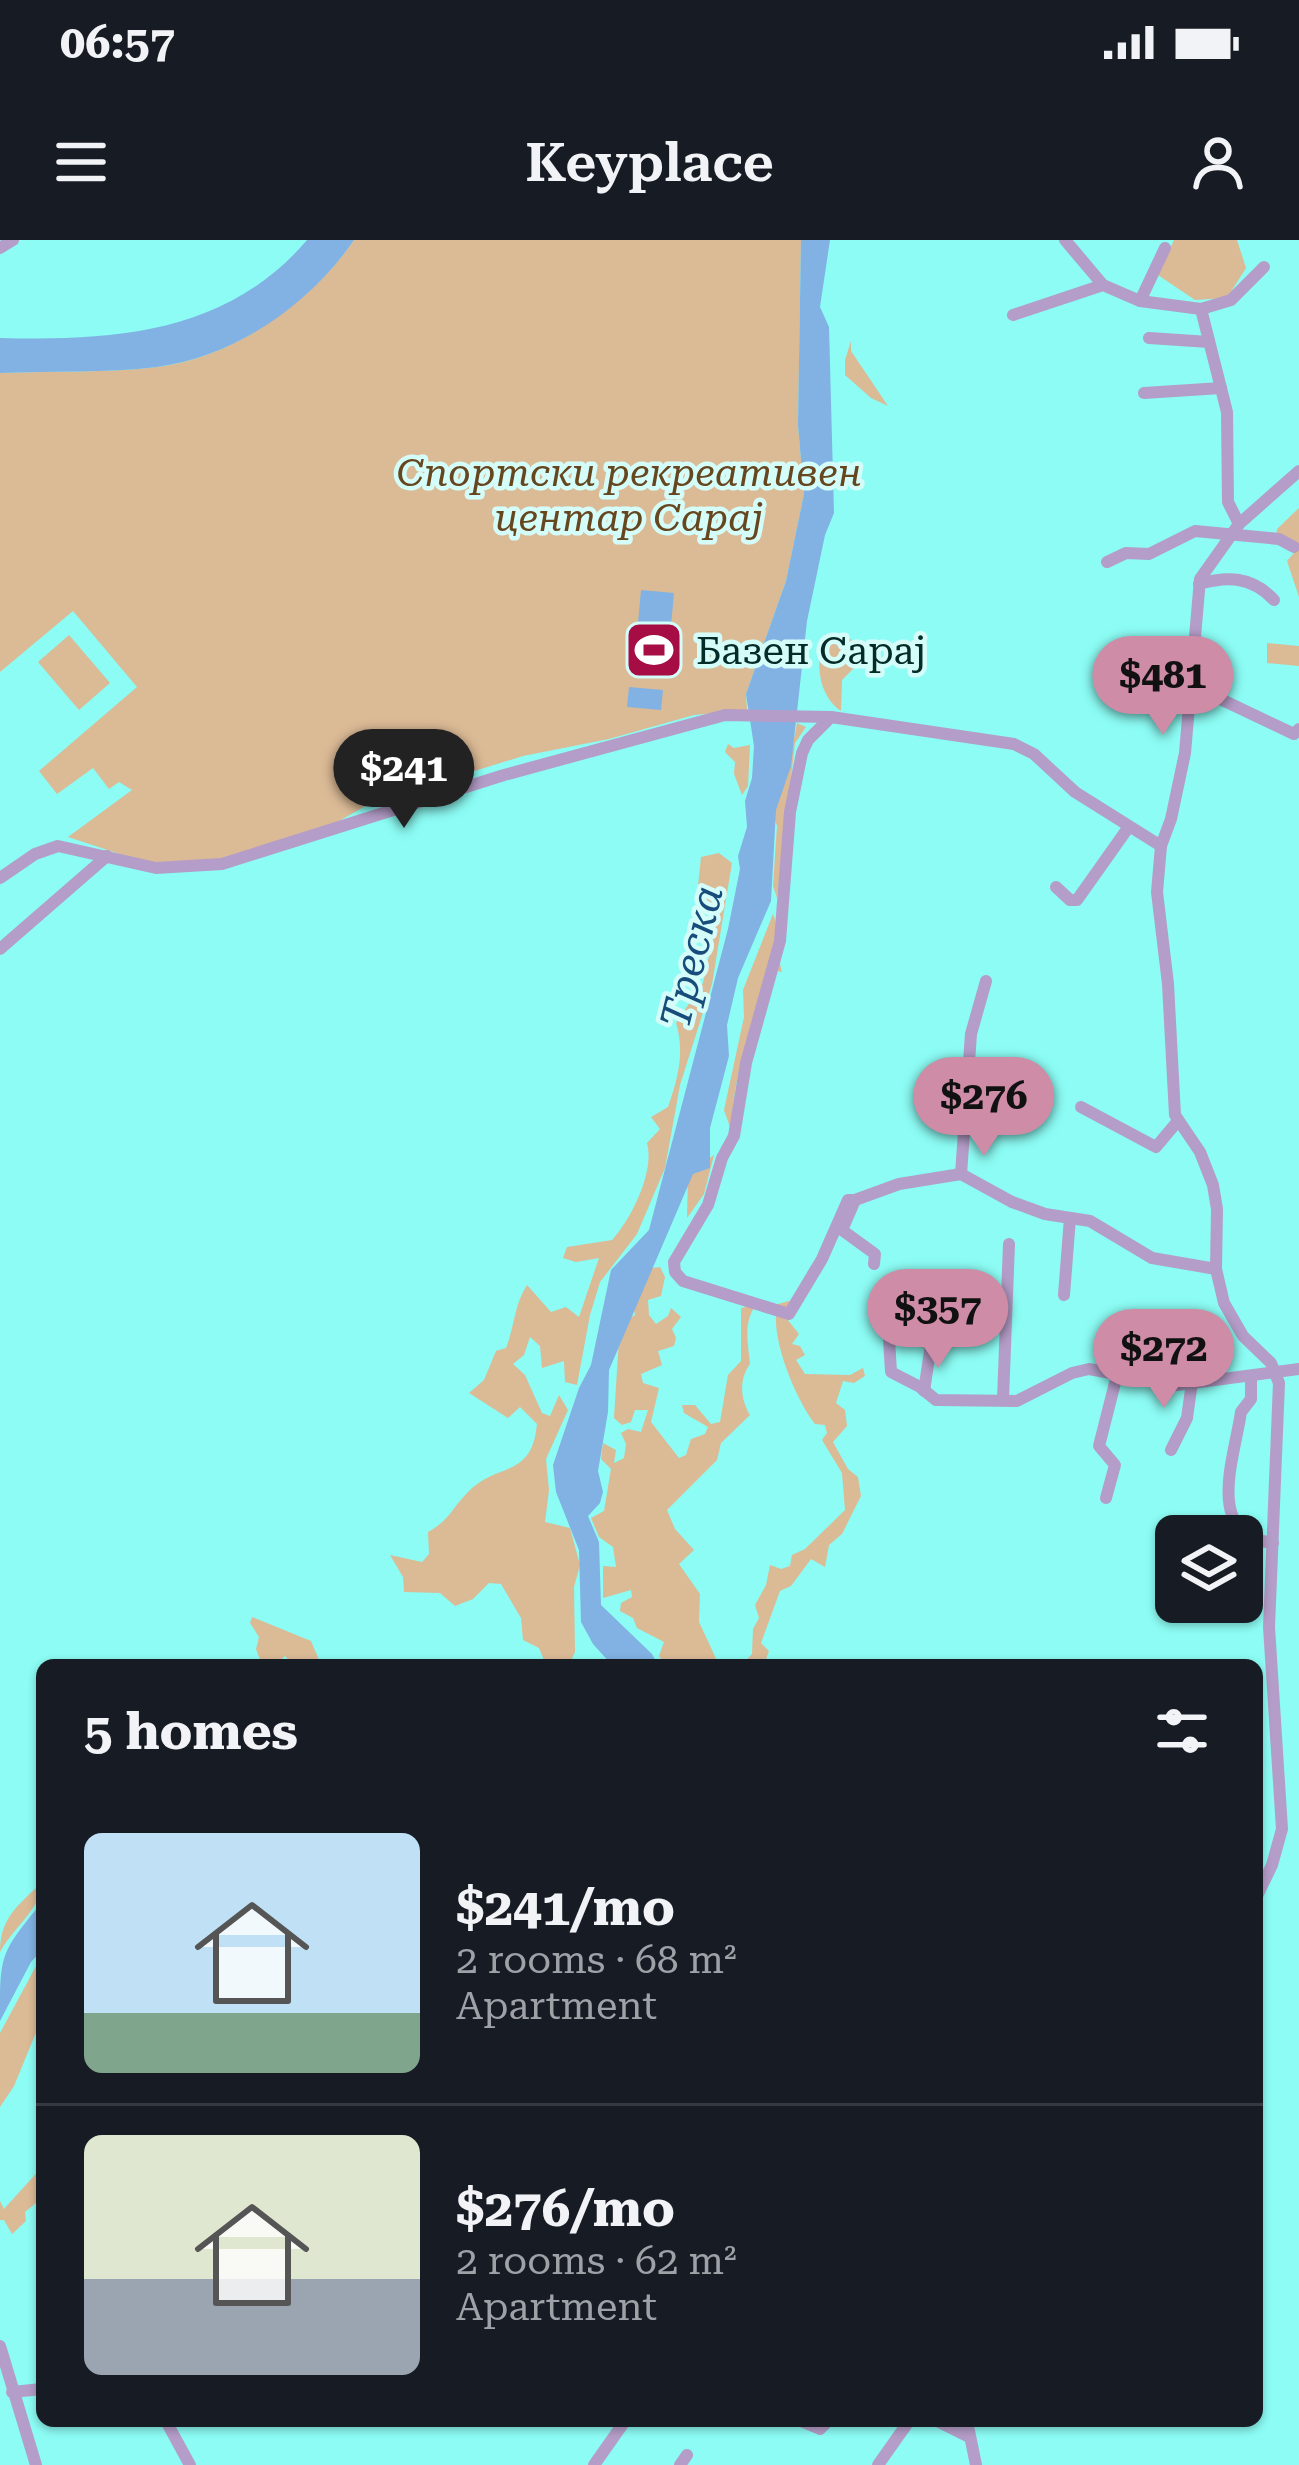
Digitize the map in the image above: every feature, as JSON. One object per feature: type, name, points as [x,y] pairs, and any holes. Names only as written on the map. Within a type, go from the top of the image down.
[{"type":"street","points":[[0,248],[14,240]]},
{"type":"street","points":[[1065,240],[1103,285],[1140,301],[1201,309],[1231,300],[1264,267]]},
{"type":"street","points":[[1140,301],[1165,248]]},
{"type":"street","points":[[1013,316],[1103,285]]},
{"type":"street","points":[[1201,309],[1227,412],[1228,502],[1234,530]]},
{"type":"street","points":[[1149,338],[1209,342]]},
{"type":"street","points":[[1144,393],[1221,388]]},
{"type":"street","points":[[1263,1882],[1278,1846],[1283,1803],[1272,1700],[1279,1421],[1276,1371],[1232,1320],[1216,1269],[1213,1185],[1200,1152],[1177,1122],[1158,912],[1160,846],[1185,753],[1199,584],[1210,560],[1234,530],[1299,471]]},
{"type":"street","points":[[1107,562],[1126,553],[1149,554],[1195,531],[1234,530],[1279,539],[1294,548]]},
{"type":"street","points":[[1199,584],[1232,577],[1267,592],[1274,600]]},
{"type":"street","points":[[1191,685],[1294,734],[1299,729]]},
{"type":"street","points":[[0,878],[44,850],[78,848],[156,868],[222,864],[504,775],[732,715],[813,716],[1014,743],[1128,828],[1160,846]]},
{"type":"street","points":[[831,718],[808,740],[802,753],[790,812],[780,941],[746,1063],[734,1136],[717,1170],[708,1205],[674,1262],[675,1273],[683,1281],[789,1313],[822,1259],[848,1200],[899,1184],[961,1174],[1012,1202],[1090,1222],[1152,1258],[1216,1269]]},
{"type":"street","points":[[1056,887],[1070,900],[1077,900],[1128,828]]},
{"type":"street","points":[[0,949],[107,856]]},
{"type":"street","points":[[961,1174],[971,1034],[986,981]]},
{"type":"street","points":[[1081,1107],[1156,1147],[1177,1122]]},
{"type":"street","points":[[855,1200],[842,1230],[866,1245],[874,1254],[874,1264]]},
{"type":"street","points":[[1064,1295],[1070,1218]]},
{"type":"street","points":[[1003,1399],[1009,1244]]},
{"type":"street","points":[[896,1304],[888,1322],[891,1372],[936,1400],[1017,1400],[1089,1369],[1177,1384],[1299,1369]]},
{"type":"street","points":[[925,1391],[931,1345],[940,1327]]},
{"type":"street","points":[[1106,1498],[1114,1465],[1099,1446],[1117,1375]]},
{"type":"street","points":[[1251,1376],[1251,1399],[1241,1412],[1229,1514],[1240,1532],[1273,1543]]},
{"type":"street","points":[[1171,1450],[1187,1418],[1192,1382]]},
{"type":"street","points":[[0,2346],[36,2465]]},
{"type":"street","points":[[12,2392],[36,2390]]},
{"type":"street","points":[[0,2410],[18,2407]]},
{"type":"street","points":[[169,2427],[190,2465]]},
{"type":"street","points":[[594,2465],[621,2427]]},
{"type":"street","points":[[878,2465],[905,2427]]},
{"type":"street","points":[[967,2428],[976,2465]]},
{"type":"green space","name":"Спортски рекреативен центар Сарај","points":[[354,240],[801,240],[798,425],[804,494],[786,581],[746,694],[747,710],[694,715],[523,756],[371,803],[330,826],[203,865],[144,862],[68,837],[132,790],[119,782],[109,789],[93,768],[57,794],[39,771],[137,687],[73,611],[0,672],[0,373],[157,367],[214,352],[293,305]]},
{"type":"green space","points":[[1174,240],[1237,240],[1246,268],[1227,298],[1195,300],[1158,275]]},
{"type":"green space","points":[[851,341],[851,351],[888,406],[845,375]]},
{"type":"green space","points":[[1299,508],[1299,547],[1276,536],[1277,529]]},
{"type":"green space","points":[[1299,547],[1299,597],[1287,561]]},
{"type":"green space","points":[[825,634],[849,639],[869,653],[842,680],[841,711],[827,696],[820,676]]},
{"type":"green space","points":[[69,635],[110,683],[79,710],[38,662]]},
{"type":"green space","points":[[1267,643],[1299,646],[1299,666],[1267,663]]},
{"type":"green space","points":[[797,723],[806,727],[795,743],[777,898],[773,886],[777,826],[772,812]]},
{"type":"green space","points":[[728,744],[734,748],[750,745],[748,786],[742,795],[735,762],[725,752]]},
{"type":"green space","points":[[719,853],[732,863],[712,984],[680,1085],[665,1168],[637,1234],[600,1282],[577,1385],[565,1382],[564,1361],[542,1368],[540,1346],[530,1337],[524,1355],[513,1364],[525,1375],[542,1413],[550,1416],[559,1395],[568,1410],[546,1459],[545,1522],[570,1528],[580,1565],[574,1587],[575,1652],[572,1659],[544,1659],[539,1648],[523,1640],[521,1618],[501,1584],[489,1583],[473,1599],[455,1606],[440,1593],[404,1592],[403,1577],[390,1555],[422,1562],[429,1554],[428,1532],[479,1483],[521,1462],[534,1441],[537,1424],[520,1407],[508,1418],[469,1393],[484,1380],[496,1351],[506,1348],[527,1285],[551,1312],[566,1307],[579,1317],[599,1258],[576,1262],[563,1258],[567,1247],[612,1240],[634,1208],[648,1167],[647,1143],[660,1129],[651,1117],[668,1107],[677,1075],[676,1023],[703,983],[717,920],[698,886],[701,857]]},
{"type":"green space","points":[[773,914],[782,972],[770,969],[757,1008],[739,1068],[731,1130],[724,1110],[744,1017],[743,990]]},
{"type":"green space","points":[[714,1155],[704,1194],[687,1218],[688,1174]]},
{"type":"green space","points":[[660,1267],[665,1277],[661,1296],[648,1300],[649,1315],[656,1324],[671,1308],[681,1317],[672,1329],[674,1346],[658,1351],[662,1365],[641,1374],[643,1383],[659,1388],[651,1422],[679,1458],[686,1455],[691,1439],[705,1434],[708,1427],[684,1413],[682,1405],[695,1405],[711,1424],[720,1422],[728,1375],[741,1361],[741,1308],[756,1305],[748,1326],[750,1364],[742,1389],[750,1415],[721,1443],[717,1460],[667,1510],[675,1529],[694,1550],[679,1564],[700,1594],[699,1622],[716,1659],[661,1659],[664,1642],[637,1628],[633,1618],[620,1611],[621,1603],[632,1597],[631,1590],[603,1598],[603,1566],[616,1567],[613,1547],[599,1537],[591,1518],[604,1511],[611,1469],[601,1459],[603,1443],[616,1450],[614,1463],[624,1458],[626,1444],[621,1433],[628,1429],[641,1432],[648,1410],[635,1410],[631,1422],[622,1425],[614,1418],[620,1323],[635,1315],[631,1295],[644,1269]]},
{"type":"green space","points":[[789,1301],[796,1306],[783,1314],[799,1334],[792,1344],[800,1346],[805,1355],[796,1360],[805,1374],[850,1375],[863,1368],[865,1376],[854,1383],[843,1381],[836,1403],[845,1410],[847,1426],[833,1442],[858,1477],[861,1496],[842,1534],[829,1545],[825,1567],[811,1559],[791,1586],[780,1591],[761,1643],[769,1651],[766,1659],[747,1659],[759,1618],[755,1605],[770,1565],[790,1566],[792,1555],[805,1549],[845,1510],[842,1473],[822,1440],[825,1425],[815,1424],[808,1413],[780,1349],[778,1304]]},
{"type":"green space","points":[[252,1617],[311,1641],[319,1659],[260,1659],[259,1637],[250,1623]]},
{"type":"green space","points":[[36,1888],[32,1910],[0,1952],[7,1921]]},
{"type":"green space","points":[[36,1966],[36,2033],[0,2107],[0,2033]]},
{"type":"green space","points":[[36,2174],[36,2203],[12,2234],[0,2220],[0,2201],[4,2209]]},
{"type":"water","points":[[307,240],[354,240],[293,305],[215,352],[157,367],[0,373],[0,338],[126,333],[205,313],[276,271]]},
{"type":"water","points":[[801,240],[830,240],[820,307],[829,327],[834,513],[807,621],[791,766],[776,810],[771,901],[738,978],[727,1025],[729,1056],[710,1128],[710,1168],[693,1174],[609,1370],[598,1471],[603,1492],[588,1516],[599,1542],[601,1605],[655,1659],[607,1659],[581,1622],[579,1550],[556,1492],[553,1465],[591,1365],[611,1270],[649,1230],[728,929],[752,778],[754,746],[746,694],[786,581],[804,494],[798,425]]},
{"type":"water","points":[[641,590],[674,593],[669,648],[636,645]]},
{"type":"water","points":[[629,687],[663,690],[661,710],[627,707]]},
{"type":"water","points":[[36,1910],[36,1957],[0,2021],[2,1967],[18,1933]]},
{"type":"place","name":"Базен Сарај","points":[[654,650]]},
{"type":"water label","name":"Треска","points":[[691,957]]}]
